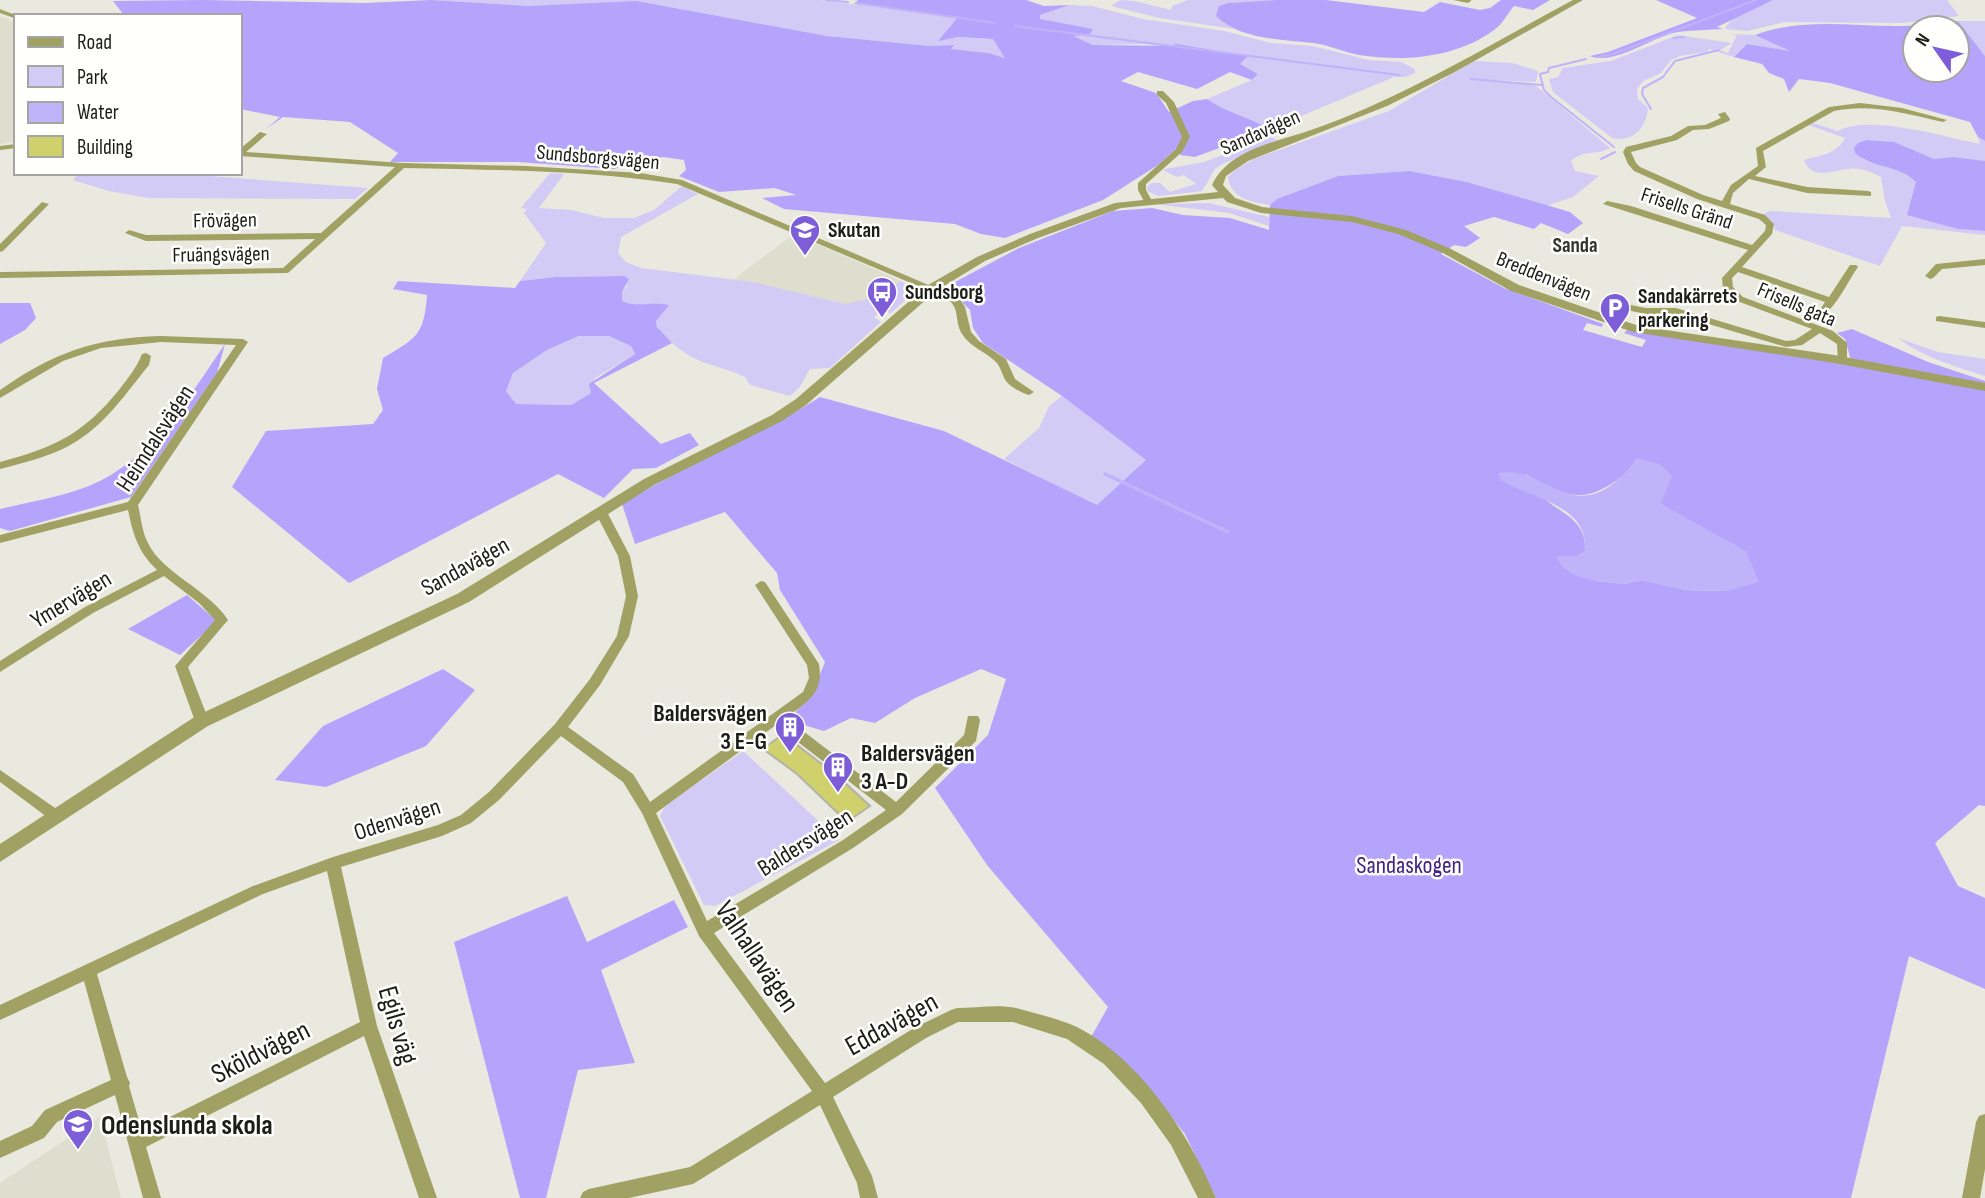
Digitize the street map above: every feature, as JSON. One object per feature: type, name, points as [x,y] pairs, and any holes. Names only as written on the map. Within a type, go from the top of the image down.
[{"type":"street","points":[[1456,0],[1468,1]]},
{"type":"street","name":"Sandavägen","points":[[1224,195],[1217,185],[1219,176],[1226,168],[1382,104],[1579,0]]},
{"type":"street","points":[[1148,201],[1142,190],[1142,183],[1179,150],[1186,136],[1178,129],[1172,103],[1160,93]]},
{"type":"street","points":[[1726,205],[1732,188],[1762,167],[1759,150],[1832,109],[1845,105],[1878,106],[1943,120]]},
{"type":"street","name":"Frisells gata","points":[[1722,114],[1726,119],[1706,127],[1691,128],[1674,138],[1629,149],[1627,152],[1632,164],[1637,169],[1700,197],[1762,217],[1770,224],[1769,232],[1726,283],[1731,293],[1740,299],[1819,328],[1842,343],[1843,360]]},
{"type":"street","name":"Sundsborgsvägen","points":[[242,151],[263,134]]},
{"type":"street","name":"Sundsborgsvägen","points":[[242,153],[401,165],[525,168],[640,176],[679,183],[932,289]]},
{"type":"street","name":"Fruängsvägen","points":[[0,275],[285,271],[401,165]]},
{"type":"street","points":[[1750,177],[1796,189],[1868,194]]},
{"type":"street","name":"Sandavägen","points":[[0,854],[202,721],[463,598],[649,482],[777,418],[801,402],[946,278],[1010,246],[1102,210],[1148,201],[1224,195]]},
{"type":"street","name":"Breddenvägen","points":[[1224,195],[1261,211],[1352,219],[1402,232],[1447,251],[1515,288],[1637,329],[1843,360],[1985,387]]},
{"type":"street","points":[[0,249],[44,204]]},
{"type":"street","name":"Frisells Gränd","points":[[1607,204],[1628,208],[1755,249]]},
{"type":"street","name":"Frövägen","points":[[129,233],[146,238],[322,236]]},
{"type":"street","points":[[1930,276],[1939,265],[1985,262]]},
{"type":"street","points":[[1824,311],[1853,267]]},
{"type":"street","points":[[1736,268],[1832,301]]},
{"type":"street","points":[[932,289],[956,300],[963,313],[965,332],[975,343],[1002,361],[1011,381],[1030,392]]},
{"type":"street","points":[[1605,303],[1646,311],[1676,311],[1786,344],[1798,343],[1819,328]]},
{"type":"street","points":[[1939,319],[1985,325]]},
{"type":"street","name":"Heimdalsvägen","points":[[0,395],[60,358],[104,344],[127,340],[243,342],[132,505],[142,544],[166,570],[213,607],[222,620],[181,666],[202,721]]},
{"type":"street","points":[[0,466],[48,451],[80,435],[105,413],[145,363],[146,356]]},
{"type":"street","points":[[0,540],[132,505]]},
{"type":"street","name":"Odenvägen","points":[[0,1013],[258,890],[333,863],[442,830],[466,819],[494,796],[560,728],[595,681],[622,636],[632,596],[624,556],[601,512]]},
{"type":"street","name":"Ymervägen","points":[[0,667],[89,610],[166,570]]},
{"type":"street","points":[[648,811],[808,695],[815,678],[813,664],[761,584]]},
{"type":"street","points":[[777,719],[897,810]]},
{"type":"street","name":"Baldersvägen","points":[[704,931],[848,844],[897,810],[971,737],[973,720]]},
{"type":"street","name":"Valhallavägen","points":[[560,728],[628,778],[648,811],[704,931],[822,1092],[866,1182],[869,1198]]},
{"type":"street","points":[[0,775],[56,816]]},
{"type":"street","name":"Egils väg","points":[[333,863],[369,1026],[428,1198]]},
{"type":"street","points":[[89,972],[152,1198]]},
{"type":"street","name":"Eddavägen","points":[[589,1198],[693,1175],[822,1092],[920,1033],[957,1015],[1013,1015],[1025,1018],[1072,1032],[1110,1059],[1147,1097],[1177,1139],[1207,1198]]},
{"type":"street","name":"Sköldvägen","points":[[137,1143],[369,1026]]},
{"type":"street","points":[[0,1150],[38,1132],[51,1116],[122,1083]]},
{"type":"street","points":[[1971,1198],[1985,1122]]},
{"type":"shaded area","points":[[0,16],[14,22],[14,141],[0,144]]},
{"type":"shaded area","name":"Skutan","points":[[794,234],[901,281],[876,297],[846,304],[734,279]]},
{"type":"shaded area","name":"Odenslunda skola","points":[[100,1117],[121,1198],[0,1198],[0,1183]]},
{"type":"green space","points":[[189,0],[211,0],[632,115],[580,5],[530,6],[431,0],[819,0],[959,17],[939,40],[958,37],[993,39],[1007,59],[988,53],[950,49],[953,45],[930,46],[827,36],[637,1],[696,141]]},
{"type":"green space","points":[[431,0],[530,6],[637,1],[827,36],[930,46],[954,45],[951,49],[988,53],[1005,58],[993,39],[958,37],[938,41],[958,17],[854,4],[858,0],[1026,0],[1044,6],[1069,5],[1040,15],[1040,19],[1093,29],[1090,34],[1073,36],[1093,45],[1176,44],[1248,56],[1240,64],[1258,74],[1252,80],[1230,72],[1197,89],[1138,72],[1121,81],[1156,93],[1169,112],[1193,101],[1207,99],[1270,129],[1195,157],[1180,155],[1186,140],[1158,165],[1103,200],[1005,238],[981,234],[955,224],[784,209],[762,198],[796,195],[775,188],[719,192],[679,176],[686,170],[684,160],[663,157],[614,169],[518,162],[390,162],[398,153],[350,122],[283,117],[266,129],[280,117],[242,109],[242,14],[123,14],[113,1],[365,3]]},
{"type":"green space","points":[[1120,0],[1171,10],[1172,6],[1188,0],[1277,0],[1228,3],[1224,23],[1235,29],[1159,18],[1111,6]]},
{"type":"green space","points":[[1326,0],[1424,12],[1440,2],[1480,10],[1490,8],[1501,0],[1550,0],[1533,10],[1514,6],[1497,28],[1463,47],[1411,58],[1359,55],[1319,44],[1262,37],[1237,30],[1216,16],[1219,6],[1228,3]]},
{"type":"green space","points":[[1656,0],[1773,0],[1717,27],[1723,29],[1678,32],[1622,54],[1600,58],[1590,56],[1608,52],[1697,18]]},
{"type":"green space","points":[[1773,0],[1947,0],[1958,14],[1901,14],[1901,23],[1785,22],[1747,31],[1725,29],[1733,19]]},
{"type":"green space","points":[[1069,5],[1092,6],[1143,19],[1224,31],[1271,43],[1313,46],[1369,60],[1401,62],[1415,69],[1415,73],[1394,77],[1270,129],[1207,99],[1252,80],[1258,74],[1240,64],[1247,57],[1144,44],[1093,45],[1071,36],[1093,29],[1040,20],[1040,15]]},
{"type":"green space","points":[[1971,21],[1985,21],[1985,56],[1971,38]]},
{"type":"green space","points":[[1828,24],[1901,26],[1901,84],[1971,84],[1971,38],[1985,56],[1985,141],[1978,137],[1970,122],[1830,83],[1799,79],[1789,92],[1784,79],[1769,73],[1762,64],[1734,57],[1747,44],[1790,51],[1755,35],[1773,29]]},
{"type":"green space","points":[[1729,34],[1755,35],[1791,51],[1747,44],[1734,57],[1709,49],[1707,52],[1671,60],[1661,73],[1643,81],[1637,89],[1638,99],[1648,108],[1647,115],[1638,132],[1627,138],[1612,138],[1553,92],[1549,79],[1558,77],[1563,68],[1611,61],[1678,35],[1732,43],[1720,50],[1728,53],[1737,35]]},
{"type":"green space","points":[[1474,61],[1512,63],[1538,71],[1536,82],[1469,79],[1535,85],[1610,148],[1580,155],[1571,161],[1575,171],[1599,176],[1573,197],[1546,206],[1467,182],[1409,171],[1338,176],[1277,199],[1270,205],[1243,198],[1233,190],[1228,177],[1254,159],[1389,111]]},
{"type":"green space","points":[[1813,123],[1838,131],[1852,126],[1887,126],[1980,144],[1978,137],[1985,141],[1985,161],[1953,157],[1934,159],[1886,141],[1867,140],[1863,160],[1906,172],[1917,182],[1908,215],[1958,229],[1985,231],[1985,235],[1902,226],[1880,266],[1775,230],[1773,222],[1763,214],[1770,211],[1891,218],[1881,177],[1857,169],[1823,173],[1808,166],[1804,160],[1833,151],[1845,138],[1809,125]]},
{"type":"green space","points":[[1271,137],[1281,142],[1224,163],[1215,169],[1202,191],[1158,196],[1148,191],[1147,187],[1152,183],[1160,183],[1170,192],[1196,184],[1184,175],[1177,177],[1163,170],[1165,169],[1204,162]]},
{"type":"green space","points":[[1867,140],[1894,142],[1934,159],[1953,157],[1985,161],[1985,231],[1958,229],[1907,215],[1916,182],[1902,172],[1870,162],[1855,153],[1854,148],[1858,143]]},
{"type":"green space","name":"Sandaskogen","points":[[1409,171],[1467,182],[1570,212],[1583,223],[1568,234],[1541,223],[1534,229],[1494,217],[1464,226],[1480,238],[1466,247],[1454,245],[1441,254],[1504,288],[1603,324],[1602,327],[1587,323],[1583,330],[1642,347],[1646,340],[1624,333],[1627,330],[1852,364],[1845,339],[1837,333],[1852,329],[1928,362],[1985,381],[1985,806],[1979,805],[1935,843],[1958,886],[1985,898],[1985,989],[1909,956],[1851,1198],[1216,1198],[1185,1134],[1153,1094],[1091,1037],[1108,1007],[987,865],[935,788],[988,735],[1006,679],[981,669],[915,698],[875,723],[851,718],[824,731],[787,720],[811,697],[825,662],[780,590],[777,573],[725,512],[635,544],[622,504],[820,397],[944,431],[1097,505],[1146,460],[1062,396],[983,343],[973,328],[970,310],[950,290],[953,283],[1019,248],[1113,211],[1152,208],[1183,215],[1230,218],[1269,230],[1270,205],[1277,199],[1338,176]],"holes":[[[1631,469],[1661,504],[1687,520],[1727,591],[1686,590],[1642,580],[1624,584],[1596,581],[1556,557],[1577,556],[1585,551],[1585,540],[1578,525],[1542,497],[1525,474],[1555,490],[1580,495],[1603,489]]]},
{"type":"green space","points":[[550,173],[564,174],[539,208],[571,210],[604,218],[634,218],[654,210],[682,186],[698,194],[621,237],[618,253],[626,262],[641,268],[753,282],[846,304],[876,297],[901,281],[911,288],[912,294],[891,313],[880,312],[874,317],[881,322],[830,368],[810,369],[799,388],[790,396],[750,385],[745,377],[688,355],[668,339],[656,321],[668,306],[622,301],[622,292],[627,286],[624,276],[555,277],[520,281],[546,243],[524,213],[527,209],[521,208]]},
{"type":"green space","points":[[77,175],[196,175],[368,188],[355,199],[149,198],[109,191],[73,180]]},
{"type":"green space","points":[[1209,203],[1269,217],[1269,226],[1229,213],[1155,204]]},
{"type":"green space","points":[[624,276],[629,279],[622,292],[622,301],[669,305],[656,321],[657,327],[672,343],[594,383],[661,444],[690,433],[699,445],[656,468],[633,469],[604,498],[558,474],[349,583],[232,487],[266,431],[373,424],[383,410],[377,389],[383,358],[411,340],[420,328],[426,309],[427,295],[393,289],[398,281],[515,288],[520,281],[555,277]],"holes":[[[579,336],[609,336],[631,346],[635,354],[589,384],[591,393],[571,405],[516,404],[506,391],[513,373],[547,350]]]},
{"type":"green space","points":[[0,303],[30,303],[36,318],[25,330],[0,344]]},
{"type":"green space","points":[[580,336],[609,336],[631,346],[635,354],[595,378],[591,393],[571,405],[516,404],[506,391],[513,373],[547,350]]},
{"type":"green space","points":[[1898,338],[1938,352],[1985,359],[1985,376],[1929,356]]},
{"type":"green space","points":[[225,344],[217,373],[131,497],[10,531],[0,528],[0,509],[89,486],[132,460],[167,426]]},
{"type":"green space","points":[[1062,396],[1146,460],[1097,506],[1004,459],[1039,428],[1049,406]]},
{"type":"green space","points":[[187,595],[217,621],[180,655],[128,629]]},
{"type":"green space","points":[[443,669],[475,690],[426,746],[326,787],[275,780],[323,726]]},
{"type":"green space","points":[[743,751],[839,840],[715,906],[704,905],[660,816],[665,806]]},
{"type":"green space","points":[[567,896],[587,942],[674,900],[688,927],[601,970],[635,1063],[578,1070],[546,1198],[520,1198],[454,942]]},
{"type":"water","points":[[1636,458],[1660,464],[1672,476],[1661,504],[1746,551],[1759,582],[1727,591],[1686,590],[1642,580],[1624,584],[1576,576],[1563,568],[1556,556],[1577,556],[1585,551],[1584,535],[1578,523],[1555,505],[1501,480],[1498,473],[1513,472],[1528,476],[1555,489],[1583,496],[1599,492],[1615,482],[1627,472]]},
{"type":"building","points":[[783,734],[841,779],[870,806],[847,822],[797,774],[763,749]]},
{"type":"waterway","points":[[826,0],[848,2]]},
{"type":"waterway","points":[[1598,57],[1613,54],[1756,0]]},
{"type":"waterway","points":[[856,3],[995,23]]},
{"type":"waterway","points":[[1015,26],[1399,75]]},
{"type":"waterway","points":[[1673,38],[1684,37]]},
{"type":"waterway","points":[[1651,109],[1642,94],[1643,88],[1663,77],[1675,61],[1719,50]]},
{"type":"waterway","points":[[1586,59],[1549,68],[1548,72],[1540,74],[1544,90],[1614,147]]},
{"type":"waterway","points":[[1471,79],[1542,85]]},
{"type":"waterway","points":[[1601,159],[1615,152]]},
{"type":"waterway","points":[[1105,474],[1228,532]]},
{"type":"place","name":"Skutan","points":[[805,257]]},
{"type":"place","name":"Sundsborg","points":[[882,319]]},
{"type":"place","name":"Sandakärrets parkering","points":[[1615,335]]},
{"type":"place","name":"Baldersvägen 3 E-G","points":[[790,754]]},
{"type":"place","name":"Baldersvägen 3 A-D","points":[[838,794]]},
{"type":"place","name":"Odenslunda skola","points":[[78,1151]]},
{"type":"district","name":"Sanda","points":[[1575,245]]}]
